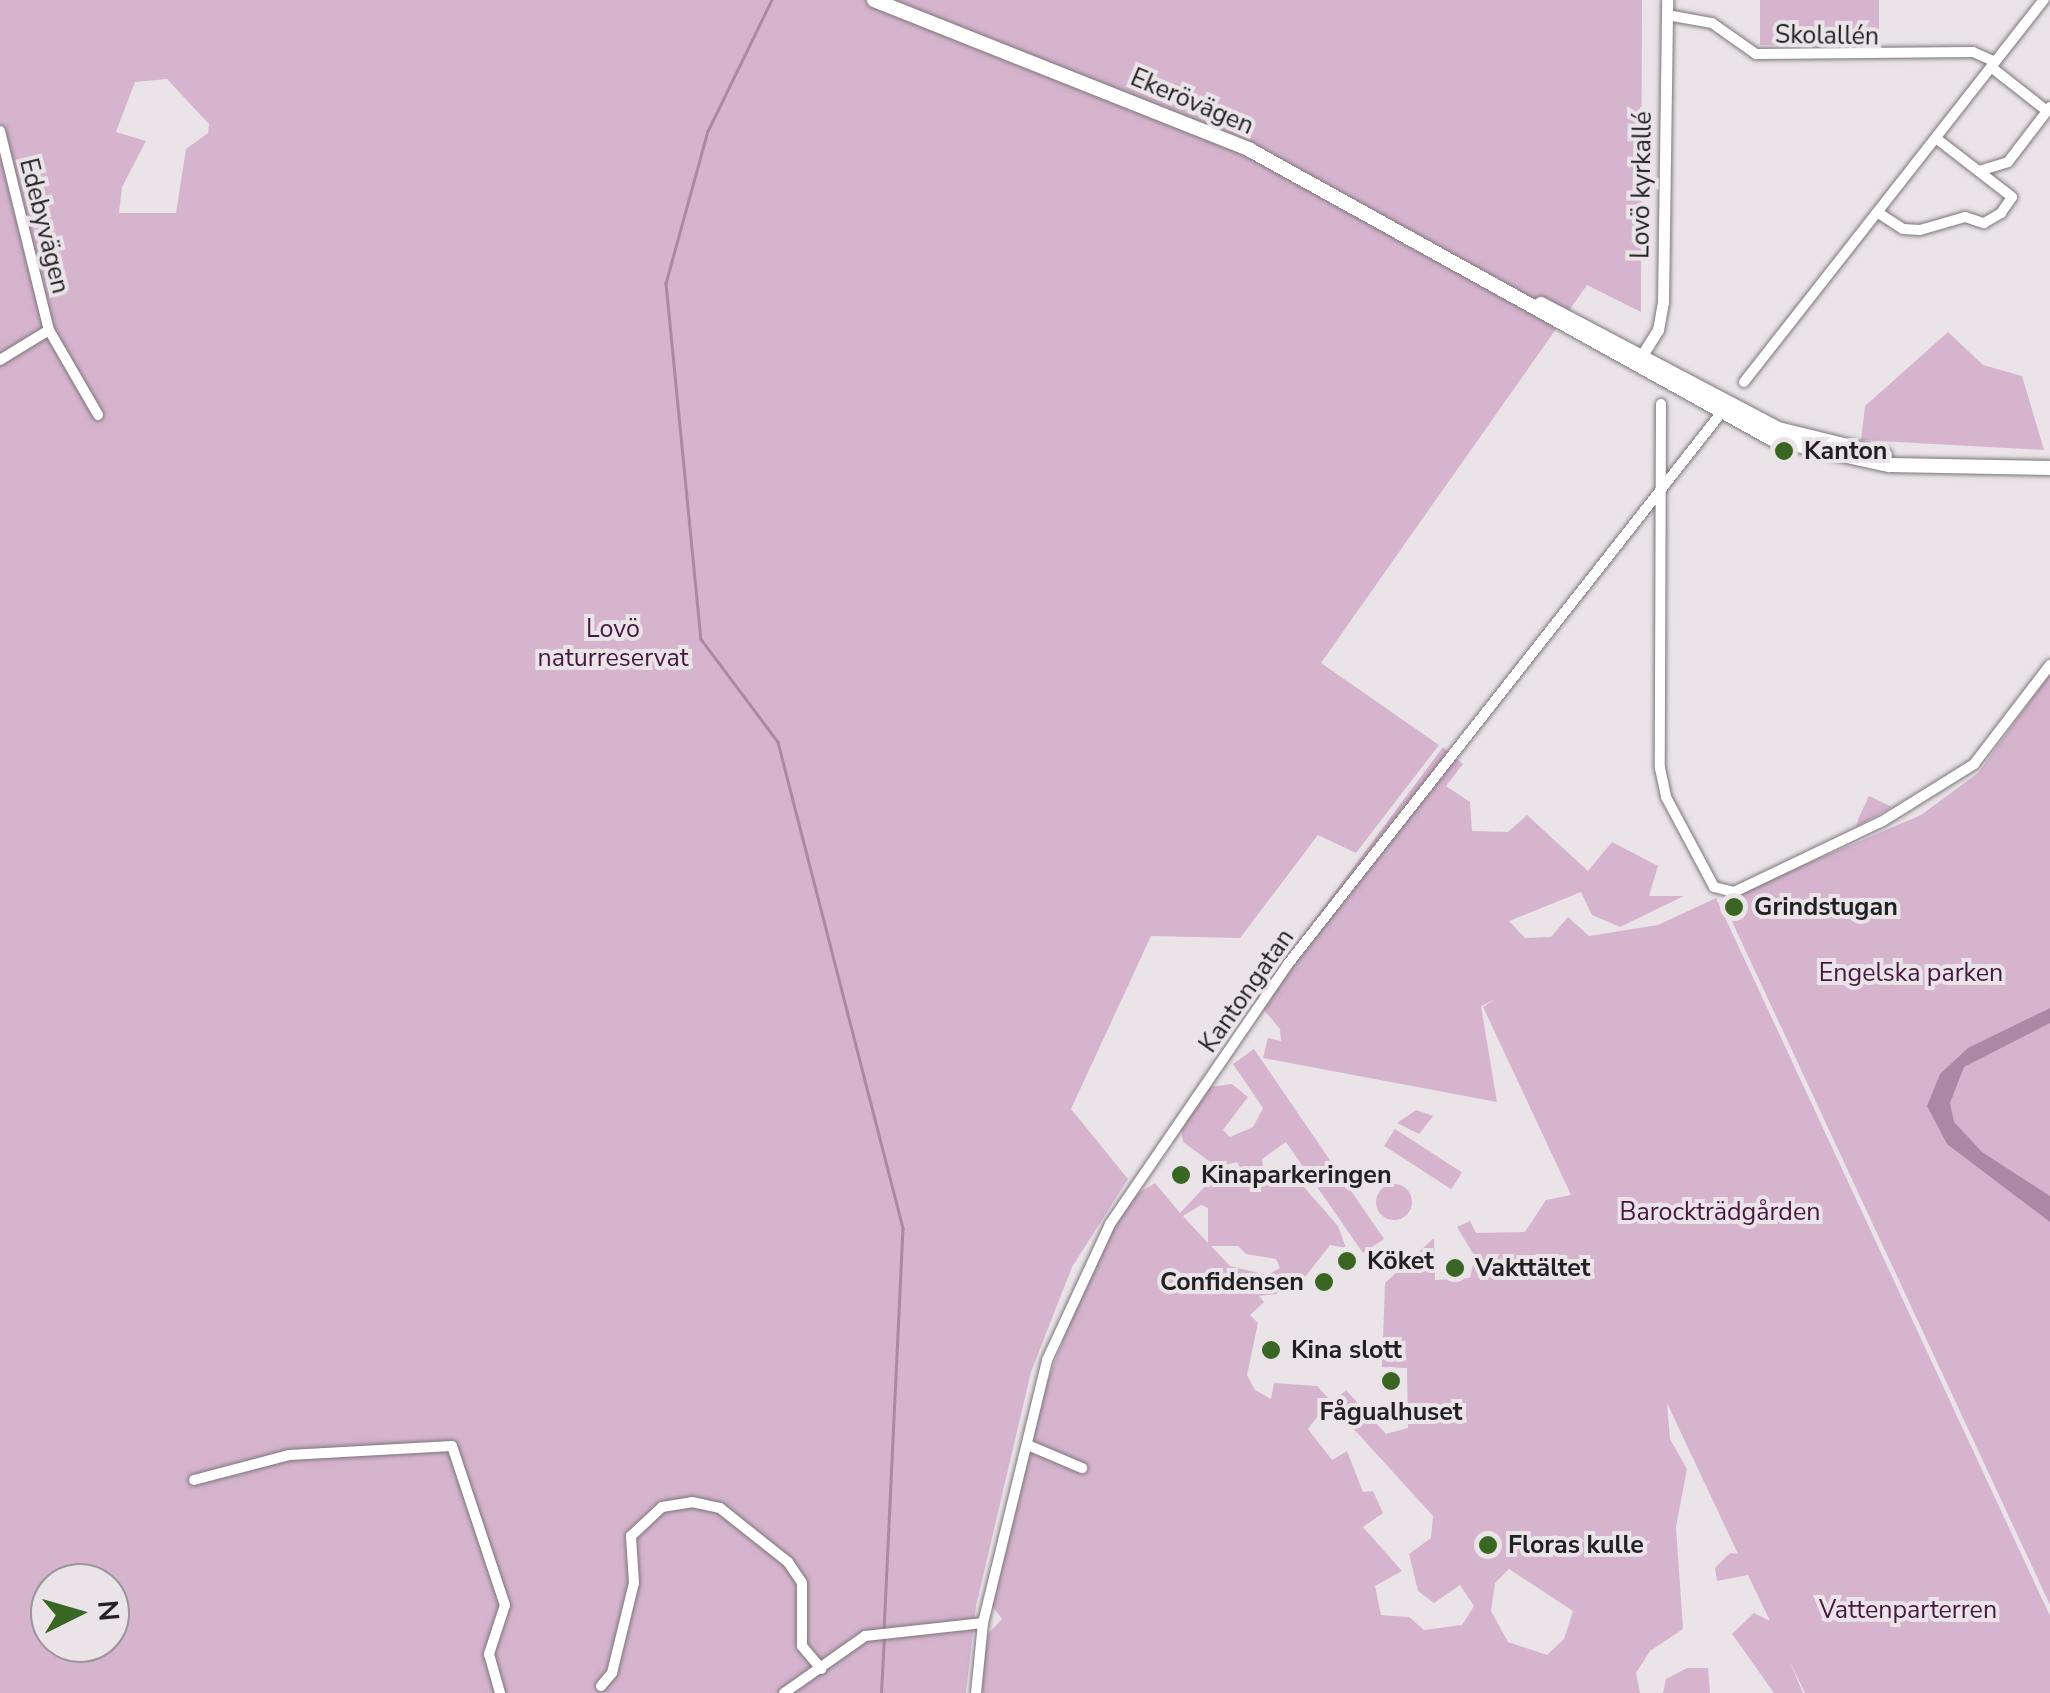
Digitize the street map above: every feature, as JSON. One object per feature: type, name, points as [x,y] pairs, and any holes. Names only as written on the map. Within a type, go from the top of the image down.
[{"type":"main road","name":"Ekerövägen","points":[[874,0],[1218,136],[1726,408],[1778,429],[1836,448],[1930,465],[2050,468]]},
{"type":"street","name":"Lovö kyrkallé","points":[[1639,360],[1658,330],[1663,302],[1667,0]]},
{"type":"street","points":[[1744,382],[1880,214],[2044,0]]},
{"type":"street","name":"Skolallén","points":[[1667,15],[1712,23],[1756,54],[1973,52],[2048,109],[2008,162],[1979,172]]},
{"type":"street","name":"Edebyvägen","points":[[0,131],[49,330],[98,415]]},
{"type":"street","points":[[1880,214],[1904,229],[1997,218],[2012,198],[1937,138]]},
{"type":"street","name":"Edebyvägen","points":[[0,360],[49,330]]},
{"type":"street","points":[[1662,404],[1660,768],[1666,797],[1714,886],[1734,892],[1880,822],[1974,764],[2050,664]]},
{"type":"street","name":"Kantongatan","points":[[976,1693],[983,1623],[1046,1360],[1110,1224],[1288,964],[1664,492],[1726,408]]},
{"type":"street","points":[[1028,1445],[1082,1468]]},
{"type":"street","points":[[194,1480],[289,1454],[452,1446],[505,1605],[488,1654],[500,1693]]},
{"type":"street","points":[[601,1686],[612,1673],[634,1583],[631,1536],[644,1517],[692,1502],[720,1508],[788,1562],[802,1583],[802,1646],[821,1669]]},
{"type":"street","points":[[784,1693],[883,1631],[983,1623]]},
{"type":"green space","name":"Lovö naturreservat","points":[[0,0],[1642,0],[1641,312],[1587,285],[1321,663],[1439,745],[1356,853],[1318,835],[1240,938],[1151,936],[1071,1109],[1128,1179],[1072,1267],[1031,1372],[976,1606],[966,1693],[0,1693]],"holes":[[[167,79],[209,124],[208,133],[186,149],[176,213],[119,213],[122,187],[146,141],[116,132],[135,82]]]},
{"type":"green space","points":[[1760,0],[1879,0],[1879,45],[1760,45]]},
{"type":"green space","points":[[1948,332],[1983,365],[2022,376],[2044,450],[1861,440],[1865,406]]},
{"type":"green space","name":"Engelska parken","points":[[2050,674],[2050,1605],[1722,900],[1921,815],[1978,773]]},
{"type":"green space","points":[[1443,747],[1463,764],[1446,786],[1470,802],[1472,831],[1508,832],[1527,815],[1588,871],[1612,842],[1658,866],[1649,896],[1684,896],[1620,927],[1592,915],[1581,892],[1509,921],[1525,938],[1551,937],[1568,917],[1589,936],[1658,925],[1716,898],[2050,1616],[2050,1693],[1805,1693],[1789,1660],[1803,1693],[1774,1693],[1732,1634],[1754,1613],[1770,1621],[1748,1575],[1717,1581],[1715,1568],[1730,1553],[1738,1554],[1667,1403],[1670,1439],[1687,1469],[1676,1527],[1683,1629],[1650,1651],[1636,1673],[1640,1693],[979,1693],[988,1634],[1002,1619],[991,1604],[1044,1390],[1087,1278],[1130,1198],[1155,1183],[1180,1213],[1211,1180],[1243,1173],[1237,1162],[1217,1167],[1183,1142],[1181,1129],[1209,1087],[1232,1084],[1248,1097],[1223,1130],[1230,1137],[1253,1127],[1263,1108],[1233,1064],[1254,1049],[1384,1239],[1363,1253],[1286,1142],[1262,1159],[1265,1182],[1303,1186],[1338,1226],[1346,1248],[1330,1245],[1305,1277],[1302,1292],[1282,1280],[1277,1294],[1259,1296],[1264,1302],[1250,1315],[1258,1323],[1247,1375],[1255,1390],[1271,1399],[1274,1383],[1317,1386],[1330,1400],[1308,1429],[1332,1460],[1347,1451],[1363,1492],[1373,1491],[1383,1513],[1363,1527],[1402,1571],[1375,1586],[1381,1615],[1409,1617],[1424,1630],[1462,1625],[1474,1606],[1460,1585],[1434,1603],[1418,1591],[1409,1554],[1431,1538],[1433,1516],[1331,1404],[1346,1390],[1386,1434],[1408,1428],[1407,1368],[1382,1367],[1385,1283],[1434,1238],[1435,1280],[1470,1278],[1475,1257],[1457,1227],[1470,1221],[1476,1233],[1525,1232],[1546,1200],[1571,1195],[1483,1007],[1496,999],[1481,1006],[1497,1102],[1263,1058],[1268,1038],[1281,1041],[1280,1029],[1255,999]],"holes":[[[1201,1205],[1208,1208],[1208,1243],[1183,1216]],[[1211,1246],[1238,1246],[1246,1254],[1276,1259],[1280,1268],[1267,1275],[1230,1266]],[[1509,1569],[1573,1611],[1564,1639],[1547,1655],[1508,1642],[1491,1611],[1495,1583]]]},
{"type":"green space","points":[[1869,796],[1892,807],[1856,827],[1859,817]]},
{"type":"green space","points":[[1416,1110],[1433,1116],[1419,1134],[1397,1123]]},
{"type":"green space","points":[[1395,1129],[1462,1173],[1451,1189],[1384,1146]]},
{"type":"green space","points":[[1394,1184],[1407,1189],[1412,1202],[1407,1215],[1394,1220],[1381,1215],[1376,1202],[1381,1189]]},
{"type":"green space","points":[[1687,1668],[1708,1668],[1710,1693],[1663,1693],[1666,1679]]},
{"type":"shaded area","points":[[2050,1008],[2050,1023],[1964,1067],[1950,1103],[1954,1122],[1982,1152],[2050,1196],[2050,1222],[1947,1144],[1927,1106],[1940,1074],[1968,1048]]},
{"type":"waterway","points":[[772,0],[708,131],[666,283],[701,639],[778,742],[903,1228],[884,1628]]},
{"type":"waterway","points":[[881,1693],[884,1636]]},
{"type":"place","name":"Kanton","points":[[1784,451]]},
{"type":"place","name":"Grindstugan","points":[[1734,907]]},
{"type":"place","name":"Kinaparkeringen","points":[[1181,1175]]},
{"type":"place","name":"Köket","points":[[1347,1261]]},
{"type":"place","name":"Vakttältet","points":[[1455,1268]]},
{"type":"place","name":"Confidensen","points":[[1324,1282]]},
{"type":"place","name":"Kina slott","points":[[1271,1350]]},
{"type":"place","name":"Fågualhuset","points":[[1391,1381]]},
{"type":"place","name":"Floras kulle","points":[[1488,1545]]},
{"type":"park label","name":"Barockträdgården","points":[[1720,1212]]},
{"type":"park label","name":"Vattenparterren","points":[[1908,1610]]}]
